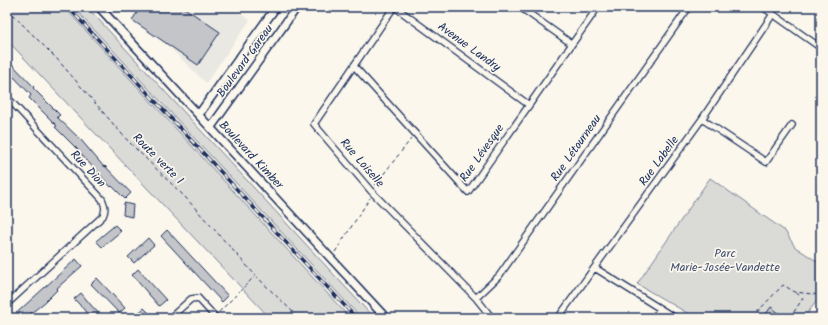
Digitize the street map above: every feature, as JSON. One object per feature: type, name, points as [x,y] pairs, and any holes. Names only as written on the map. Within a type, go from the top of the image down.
[{"type":"street","name":"Boulevard Kimber","points":[[99,7],[386,318]]},
{"type":"street","name":"Boulevard Gareau","points":[[199,114],[276,7]]},
{"type":"street","name":"Boulevard Gareau","points":[[211,127],[297,7]]},
{"type":"street","name":"Rue Loiselle","points":[[394,7],[314,124],[372,192],[476,298],[492,318]]},
{"type":"street","name":"Avenue Landry","points":[[394,7],[529,105]]},
{"type":"street","points":[[520,7],[572,44]]},
{"type":"street","name":"Rue Lévesque","points":[[354,66],[468,192],[598,7]]},
{"type":"street","name":"Rue Létourneau","points":[[476,298],[499,276],[689,7]]},
{"type":"street","points":[[763,7],[821,48]]},
{"type":"street","name":"Rue Labelle","points":[[558,318],[702,119],[773,14]]},
{"type":"street","name":"Rue Dion","points":[[7,97],[96,193],[105,205],[105,211],[103,216],[7,304]]},
{"type":"street","points":[[702,119],[766,162],[792,126]]},
{"type":"street","points":[[595,268],[676,318]]},
{"type":"street","points":[[170,318],[191,299],[198,298],[215,317]]},
{"type":"street","points":[[654,318],[660,309]]},
{"type":"path","name":"Route verte 1","points":[[7,9],[57,59],[128,141],[186,198],[256,276],[299,318]]},
{"type":"path","points":[[331,258],[372,192],[416,134]]},
{"type":"path","points":[[215,317],[256,276]]},
{"type":"path","points":[[753,318],[783,285],[803,298],[790,318]]},
{"type":"path","points":[[795,292],[821,295]]},
{"type":"shaded area","points":[[128,7],[232,7],[250,20],[206,83]]},
{"type":"green space","points":[[7,7],[64,7],[350,318],[270,318],[7,40]]},
{"type":"green space","points":[[73,7],[87,7],[374,318],[361,318]]},
{"type":"green space","name":"Parc Marie-Josée-Vandette","points":[[710,178],[785,231],[795,247],[821,264],[821,295],[804,318],[696,318],[637,284]]},
{"type":"building","points":[[141,7],[183,7],[220,32],[198,65],[132,20]]},
{"type":"building","points":[[7,59],[60,115],[57,117],[81,140],[104,167],[105,166],[131,193],[125,199],[112,186],[111,187],[55,127],[57,126],[29,98],[31,95],[14,77],[13,78],[7,73]]},
{"type":"building","points":[[124,203],[133,205],[132,217],[123,215]]},
{"type":"building","points":[[115,225],[121,231],[102,247],[96,241]]},
{"type":"building","points":[[167,230],[228,296],[222,302],[161,236]]},
{"type":"building","points":[[148,238],[154,245],[134,263],[128,257]]},
{"type":"building","points":[[76,259],[82,266],[57,288],[58,289],[45,302],[25,318],[11,318]]},
{"type":"building","points":[[138,269],[166,300],[159,306],[132,275]]},
{"type":"building","points":[[97,278],[125,308],[119,313],[91,284]]},
{"type":"building","points":[[81,293],[103,318],[91,318],[74,299]]},
{"type":"building","points":[[771,307],[785,318],[763,318]]},
{"type":"building","points":[[144,308],[150,314],[145,318],[133,318]]},
{"type":"railway","points":[[68,7],[356,318]]}]
